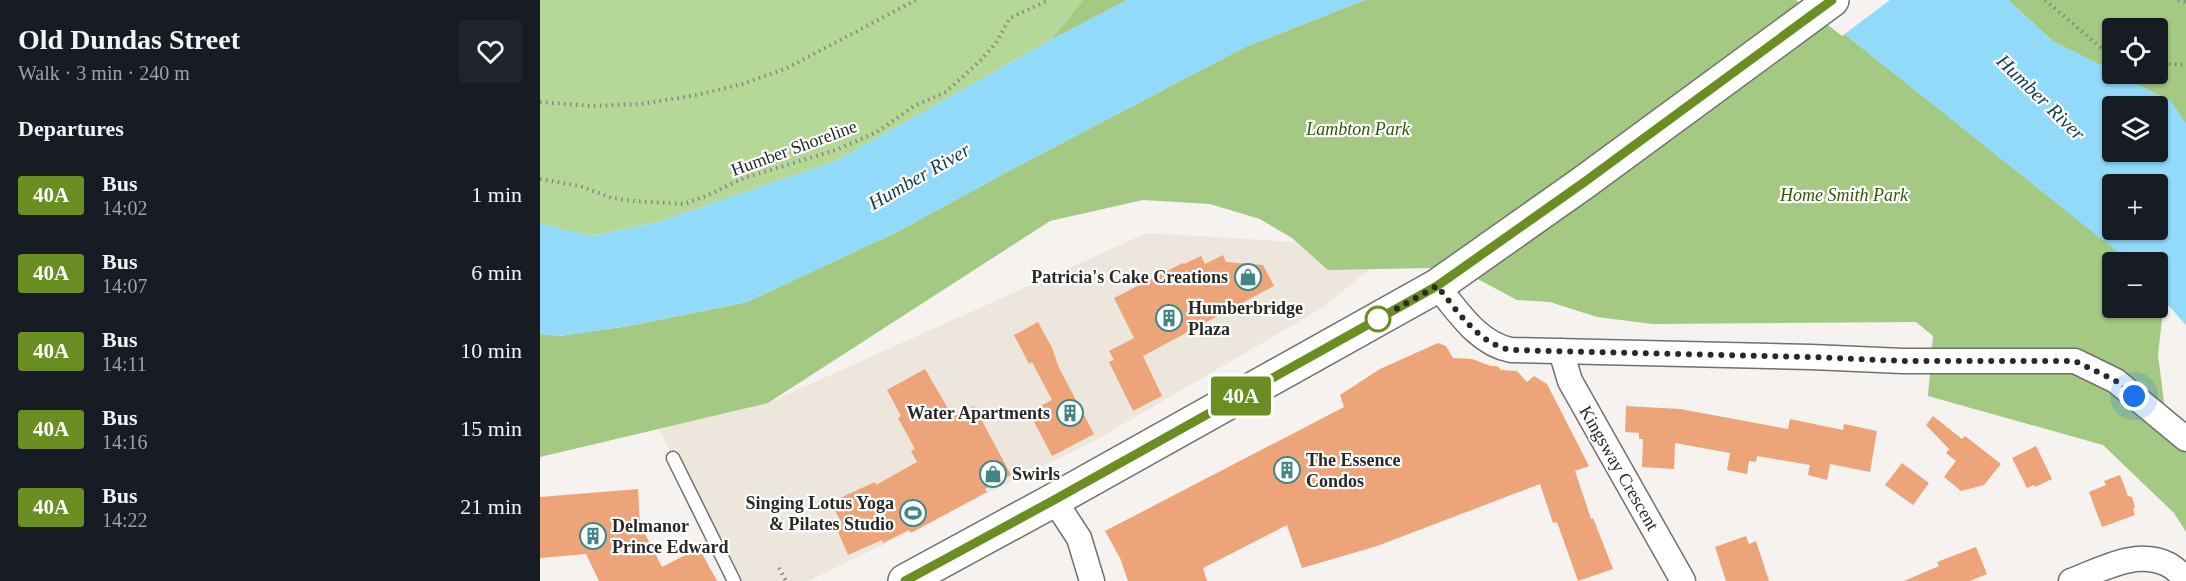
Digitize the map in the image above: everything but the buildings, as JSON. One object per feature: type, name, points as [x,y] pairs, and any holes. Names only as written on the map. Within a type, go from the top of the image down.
[{"type":"main road","points":[[905,581],[1437,286],[1832,0]]},
{"type":"street","points":[[1437,286],[1484,339],[1499,348],[1511,350],[1903,361],[2075,361],[2116,381],[2186,439]]},
{"type":"street","name":"Kingsway Crescent","points":[[1561,351],[1570,381],[1683,581]]},
{"type":"street","points":[[1054,500],[1079,538],[1092,581]]},
{"type":"street","points":[[2071,581],[2127,559],[2151,559],[2168,564],[2186,578]]},
{"type":"lane","points":[[673,458],[734,581]]},
{"type":"path","points":[[540,102],[591,106],[641,104],[697,95],[742,84],[787,68],[916,0]]},
{"type":"path","name":"Humber Shoreline","points":[[540,179],[580,186],[612,198],[684,204],[744,178],[836,150],[877,132],[914,106],[946,92],[996,43],[1010,18],[1049,0]]},
{"type":"path","points":[[2045,0],[2102,49]]},
{"type":"path","points":[[2178,0],[2186,2]]},
{"type":"path","points":[[2168,64],[2186,66]]},
{"type":"path","points":[[779,568],[786,581]]},
{"type":"shaded area","points":[[1147,233],[1396,248],[1322,308],[1094,441],[809,581],[735,581],[659,429],[768,403]]},
{"type":"green space","points":[[540,0],[1127,0],[1052,39],[836,161],[658,222],[592,236],[540,224]]},
{"type":"green space","points":[[1084,0],[1127,0],[1052,39]]},
{"type":"green space","points":[[1365,0],[1799,0],[2119,252],[2102,252],[2102,318],[2162,318],[2158,355],[2166,418],[2186,442],[2186,532],[2174,513],[2103,445],[1928,396],[1933,336],[1916,322],[1653,324],[1597,317],[1550,302],[1517,300],[1472,276],[1430,268],[1328,270],[1292,238],[1260,219],[1210,204],[1143,200],[1050,221],[768,403],[540,457],[540,334],[559,336],[629,326],[747,302],[897,232],[1245,47]]},
{"type":"green space","points":[[2008,0],[2186,0],[2186,124],[2168,100],[2168,96],[2160,96],[2136,84],[2168,84],[2168,18],[2102,18],[2102,66],[2054,42]]},
{"type":"water","name":"Humber River","points":[[1127,0],[1365,0],[1245,47],[897,232],[747,302],[629,326],[559,336],[540,334],[540,224],[593,236],[658,222],[836,161],[1052,39]]},
{"type":"water","name":"Humber River","points":[[1799,0],[2008,0],[2054,42],[2102,66],[2102,84],[2136,84],[2161,96],[2102,96],[2102,162],[2168,162],[2168,100],[2171,101],[2186,124],[2186,325],[2168,305],[2168,252],[2117,252],[2102,240],[2168,240],[2168,174],[2102,174],[2102,240]]},
{"type":"pier","points":[[1796,0],[1890,0],[1842,36]]},
{"type":"bus line","name":"40A","points":[[905,581],[1437,286],[1583,183],[1832,0]]},
{"type":"place","name":"Patricia's Cake Creations","points":[[1248,277]]},
{"type":"place","name":"Humberbridge Plaza","points":[[1169,318]]},
{"type":"place","name":"Water Apartments","points":[[1070,413]]},
{"type":"place","name":"The Essence Condos","points":[[1287,470]]},
{"type":"place","name":"Swirls","points":[[993,474]]},
{"type":"place","name":"Singing Lotus Yoga & Pilates Studio","points":[[913,513]]},
{"type":"place","name":"Delmanor Prince Edward","points":[[593,536]]},
{"type":"route","points":[[1378,319],[1437,286],[1484,339],[1499,348],[1511,350],[1903,361],[2075,361],[2116,381],[2134,396]]},
{"type":"park label","name":"Lambton Park","points":[[1358,129]]},
{"type":"park label","name":"Home Smith Park","points":[[1844,195]]}]
